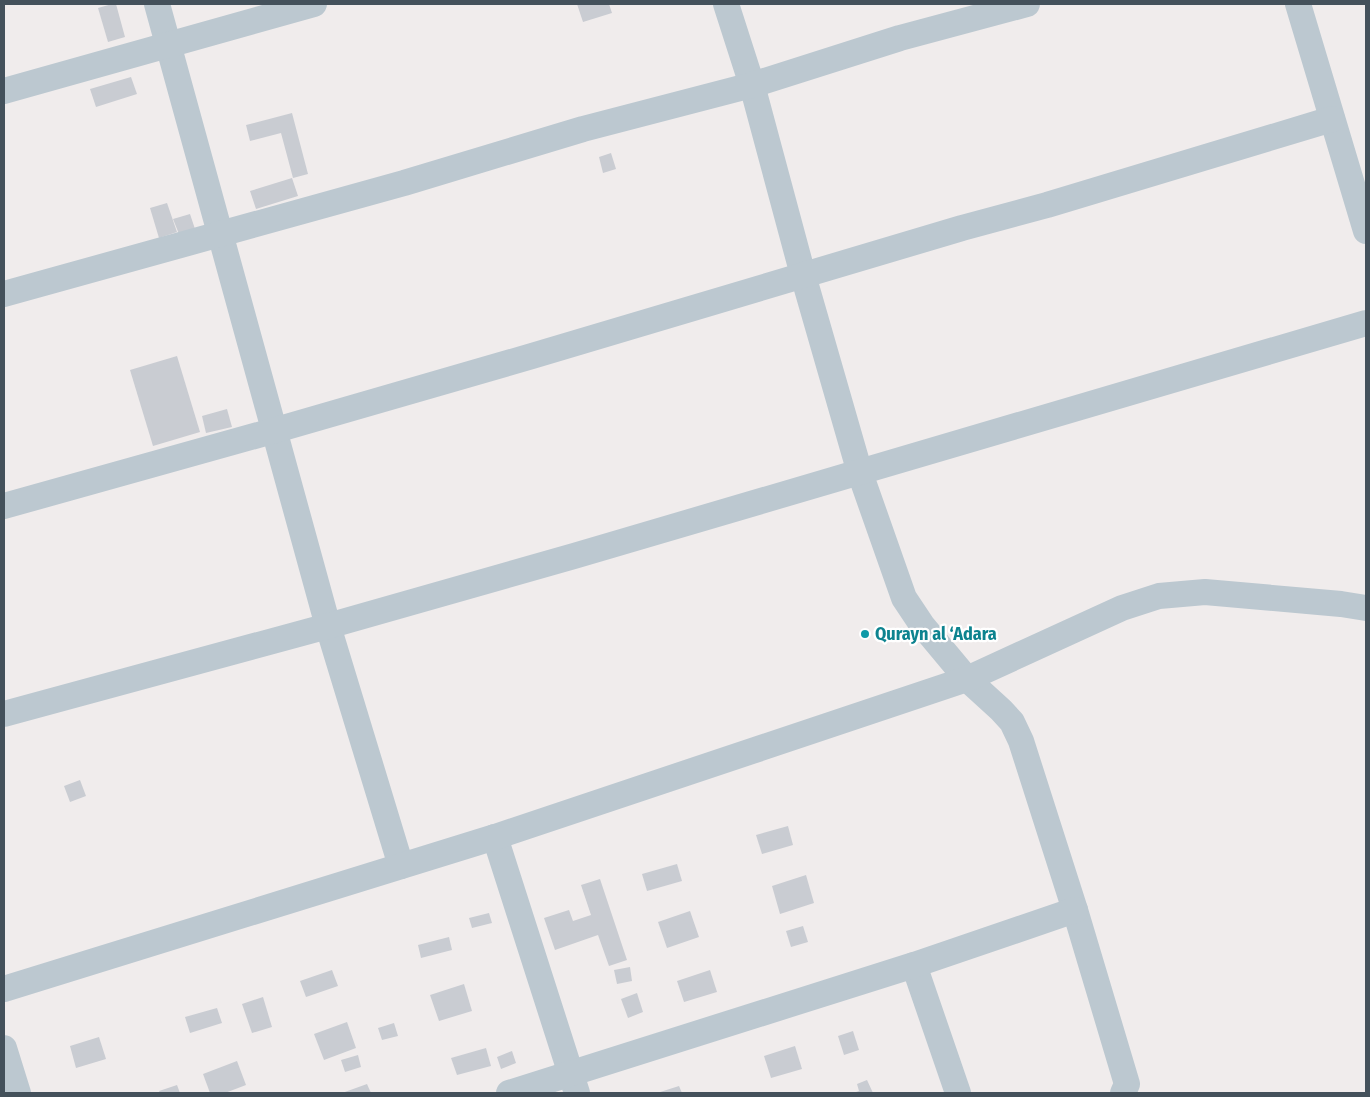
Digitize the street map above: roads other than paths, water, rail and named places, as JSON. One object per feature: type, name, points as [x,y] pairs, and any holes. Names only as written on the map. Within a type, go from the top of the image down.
[{"type":"street","points":[[157,4],[276,430],[328,626],[401,866]]},
{"type":"street","points":[[4,91],[314,4]]},
{"type":"street","points":[[726,4],[752,85],[803,275],[860,473],[904,598],[922,625],[966,679],[1012,722],[1021,741],[1075,910],[1127,1084],[1123,1093]]},
{"type":"street","points":[[4,294],[404,183],[583,129],[752,85],[900,38],[1027,4]]},
{"type":"street","points":[[1298,4],[1366,231]]},
{"type":"street","points":[[4,506],[541,354],[1332,120]]},
{"type":"street","points":[[4,714],[328,626],[860,473],[1366,323]]},
{"type":"street","points":[[4,989],[495,837],[966,679],[1122,608],[1159,596],[1206,592],[1366,608]]},
{"type":"street","points":[[495,837],[574,1083]]},
{"type":"street","points":[[509,1093],[574,1083],[1075,910]]},
{"type":"street","points":[[914,965],[958,1093]]},
{"type":"street","points":[[4,1048],[18,1093]]},
{"type":"place","name":"Qurayn al ‘Adara","points":[[865,634]]}]
